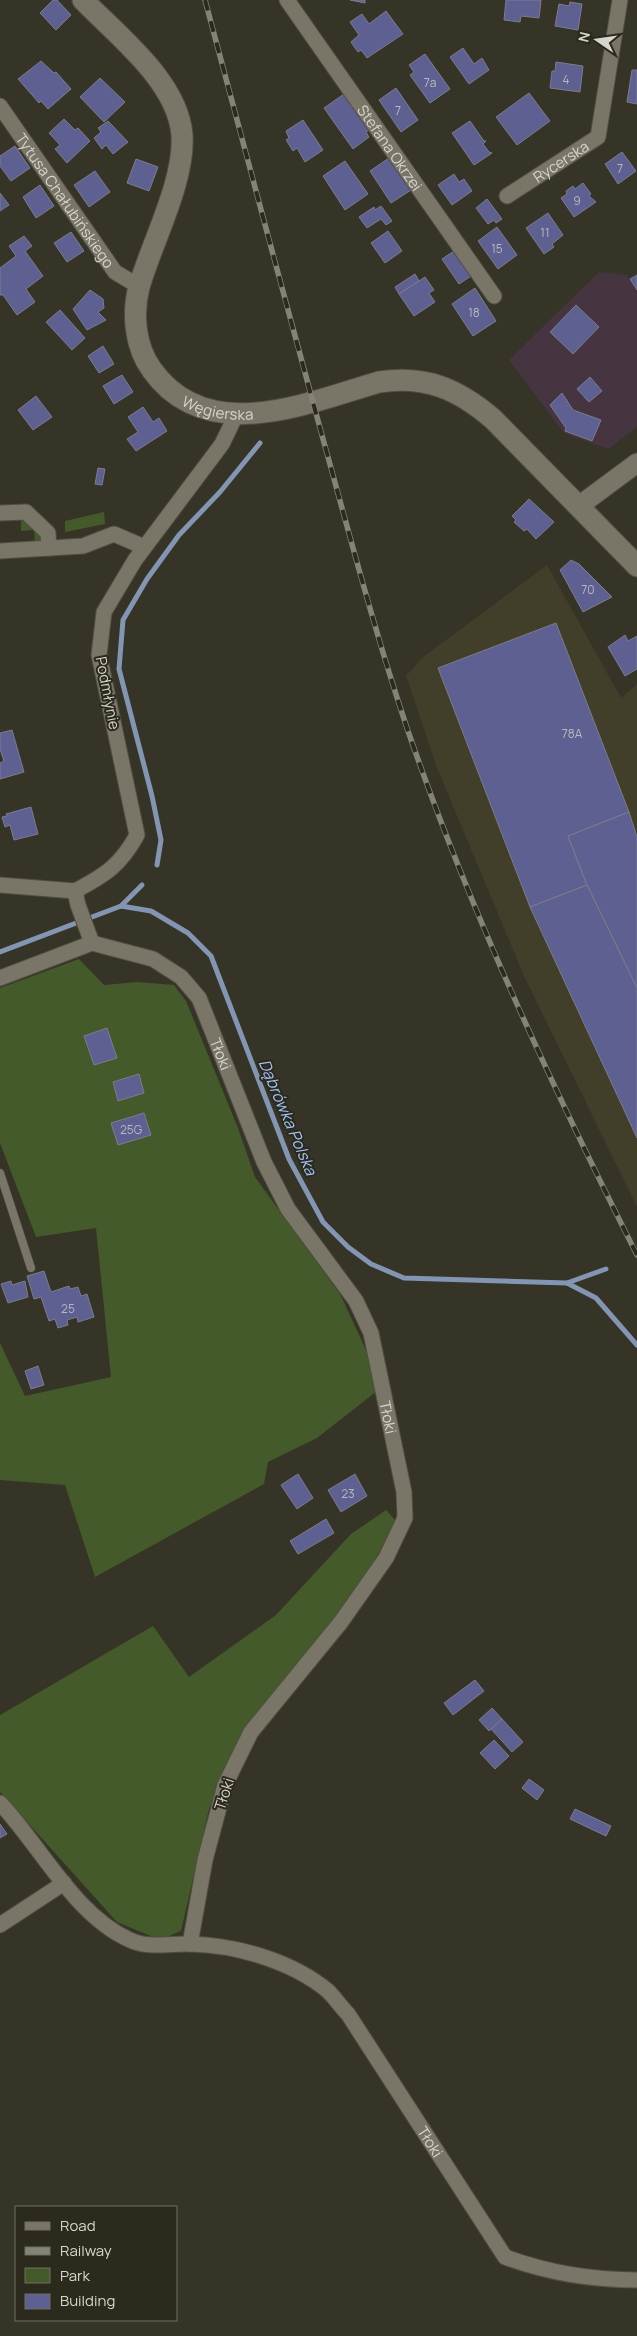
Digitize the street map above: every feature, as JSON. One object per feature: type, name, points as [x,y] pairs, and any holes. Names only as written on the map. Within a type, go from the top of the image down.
[{"type":"main road","name":"Węgierska","points":[[83,0],[155,73],[177,114],[182,134],[181,158],[175,183],[140,287],[136,322],[138,342],[146,362],[165,386],[183,399],[201,407],[236,415],[279,410],[379,382],[396,380],[421,381],[445,387],[472,401],[493,419],[637,566]]},
{"type":"street","name":"Stefana Okrzei","points":[[287,0],[494,296]]},
{"type":"street","name":"Rycerska","points":[[507,196],[598,137],[620,0]]},
{"type":"street","name":"Tytusa Chałubińskiego","points":[[0,106],[115,272],[140,287]]},
{"type":"street","name":"Podmłynie","points":[[76,898],[125,856],[137,835],[99,655],[104,612],[144,547],[222,444],[236,415]]},
{"type":"street","points":[[579,506],[637,463]]},
{"type":"street","points":[[0,514],[26,512],[48,533],[49,548]]},
{"type":"street","points":[[0,550],[83,546],[114,534],[144,547]]},
{"type":"street","points":[[0,885],[76,898],[90,938],[0,978]]},
{"type":"street","name":"Tłoki","points":[[90,938],[153,959],[181,977],[200,998],[264,1162],[288,1209],[356,1301],[371,1333],[404,1492],[405,1518],[386,1558],[341,1622],[251,1732],[225,1785],[205,1860],[190,1944]]},
{"type":"street","name":"Tłoki","points":[[0,1803],[64,1883],[108,1928],[131,1941],[159,1946],[190,1944],[254,1953],[281,1964],[328,1992],[348,2014],[505,2257],[533,2268],[600,2280],[637,2280]]},
{"type":"street","points":[[0,1925],[64,1883]]},
{"type":"lane","points":[[0,1173],[31,1268]]},
{"type":"shaded area","points":[[599,272],[627,275],[637,291],[637,427],[608,449],[564,433],[509,360]]},
{"type":"shaded area","points":[[547,565],[621,698],[637,684],[637,1207],[524,976],[437,768],[406,676],[423,657]]},
{"type":"green space","points":[[104,512],[105,524],[65,532],[65,521]]},
{"type":"green space","points":[[24,518],[42,537],[41,542],[35,542],[34,530],[21,531],[21,522]]},
{"type":"green space","points":[[79,959],[104,985],[137,982],[174,985],[186,1001],[238,1128],[255,1177],[340,1294],[367,1352],[377,1391],[317,1438],[268,1462],[264,1484],[95,1577],[65,1485],[0,1480],[0,1343],[25,1396],[111,1377],[96,1228],[36,1237],[0,1143],[0,988]]},
{"type":"green space","points":[[386,1510],[396,1521],[356,1595],[244,1729],[209,1809],[181,1931],[160,1940],[117,1922],[0,1792],[0,1715],[153,1626],[189,1677],[276,1615],[351,1534]]},
{"type":"building","points":[[53,0],[57,0],[71,15],[56,30],[40,13]]},
{"type":"building","points":[[350,0],[365,0],[365,3]]},
{"type":"building","points":[[506,0],[541,0],[539,18],[521,16],[520,22],[504,20]]},
{"type":"building","points":[[570,2],[582,4],[578,30],[555,26],[559,4],[569,6]]},
{"type":"building","points":[[386,11],[403,34],[367,58],[361,50],[358,52],[351,42],[359,35],[350,22],[362,14],[369,24]]},
{"type":"building","points":[[463,48],[474,64],[482,58],[489,70],[469,84],[450,57]]},
{"type":"building","points":[[425,54],[450,89],[430,103],[410,75],[414,72],[409,65]]},
{"type":"building","points":[[41,61],[54,73],[56,72],[71,89],[48,109],[41,101],[39,103],[18,79]]},
{"type":"building","points":[[556,62],[583,66],[580,92],[550,88],[552,71],[555,71]]},
{"type":"building","points":[[632,70],[637,70],[637,104],[627,102]]},
{"type":"building","points":[[100,78],[125,102],[104,122],[80,97]]},
{"type":"building","points":[[396,88],[418,120],[401,132],[379,100]]},
{"type":"building","points":[[529,93],[550,121],[517,145],[496,117]]},
{"type":"building","points":[[344,94],[369,130],[366,132],[369,137],[353,149],[324,108]]},
{"type":"building","points":[[64,119],[75,130],[78,128],[90,141],[67,163],[55,149],[60,145],[49,133]]},
{"type":"building","points":[[303,120],[323,150],[305,162],[297,148],[293,151],[286,140],[289,138],[286,131]]},
{"type":"building","points":[[108,121],[128,142],[113,154],[106,145],[102,149],[94,138],[101,132],[98,128]]},
{"type":"building","points":[[470,121],[484,141],[486,141],[483,144],[492,153],[474,165],[452,133]]},
{"type":"building","points":[[15,146],[30,168],[11,181],[0,166],[0,156]]},
{"type":"building","points":[[622,152],[636,171],[618,184],[605,164]]},
{"type":"building","points":[[389,158],[411,190],[391,203],[370,171]]},
{"type":"building","points":[[136,159],[158,167],[149,191],[127,183]]},
{"type":"building","points":[[345,161],[368,194],[345,210],[323,176]]},
{"type":"building","points":[[95,171],[110,192],[89,207],[74,185]]},
{"type":"building","points":[[454,174],[459,182],[464,179],[472,191],[452,205],[438,185]]},
{"type":"building","points":[[583,183],[591,194],[589,196],[596,202],[574,217],[561,198],[573,186],[575,189]]},
{"type":"building","points":[[40,185],[54,206],[36,218],[23,197]]},
{"type":"building","points":[[0,193],[9,205],[0,211]]},
{"type":"building","points":[[487,199],[502,219],[496,223],[494,220],[488,224],[476,208]]},
{"type":"building","points":[[381,206],[392,221],[386,225],[381,219],[367,228],[359,217],[374,207],[375,210]]},
{"type":"building","points":[[548,213],[563,235],[552,244],[554,247],[544,254],[526,228]]},
{"type":"building","points":[[497,227],[517,255],[498,269],[478,241]]},
{"type":"building","points":[[388,231],[402,251],[385,263],[371,243]]},
{"type":"building","points":[[71,232],[84,251],[67,262],[54,243]]},
{"type":"building","points":[[24,236],[32,246],[25,251],[43,276],[26,289],[35,302],[17,315],[3,295],[0,295],[0,268],[16,256],[9,246]]},
{"type":"building","points":[[454,251],[471,276],[459,284],[442,259]]},
{"type":"building","points":[[415,274],[419,281],[399,294],[395,287]]},
{"type":"building","points":[[637,275],[637,290],[630,279]]},
{"type":"building","points":[[425,277],[434,290],[429,293],[435,302],[414,316],[399,294]]},
{"type":"building","points":[[475,288],[496,321],[473,336],[452,304]]},
{"type":"building","points":[[90,290],[103,299],[104,308],[98,312],[106,320],[87,330],[73,309]]},
{"type":"building","points":[[576,305],[599,327],[573,354],[550,332]]},
{"type":"building","points":[[60,310],[85,338],[72,350],[46,322]]},
{"type":"building","points":[[103,346],[114,364],[99,373],[88,356]]},
{"type":"building","points":[[122,375],[133,392],[114,404],[103,386]]},
{"type":"building","points":[[590,377],[602,391],[589,402],[577,389]]},
{"type":"building","points":[[562,393],[573,410],[601,420],[592,441],[565,431],[566,428],[550,405]]},
{"type":"building","points":[[36,396],[52,417],[33,430],[18,410]]},
{"type":"building","points":[[143,407],[153,422],[159,418],[167,431],[136,451],[127,439],[138,432],[128,417]]},
{"type":"building","points":[[98,468],[105,469],[102,485],[95,484]]},
{"type":"building","points":[[529,499],[554,522],[536,539],[527,529],[524,531],[514,522],[516,520],[512,516]]},
{"type":"building","points":[[571,560],[579,564],[612,597],[583,612],[560,570]]},
{"type":"building","points":[[556,623],[629,812],[568,836],[587,885],[530,907],[438,668]]},
{"type":"building","points":[[625,635],[628,641],[637,636],[637,669],[625,676],[608,647]]},
{"type":"building","points":[[12,730],[24,772],[0,779],[0,763],[4,761],[0,749],[0,733]]},
{"type":"building","points":[[31,807],[38,834],[14,840],[10,825],[5,827],[2,817],[7,816],[6,814]]},
{"type":"building","points":[[629,812],[637,837],[637,988],[587,885],[568,836]]},
{"type":"building","points":[[587,885],[637,988],[637,1138],[530,907]]},
{"type":"building","points":[[107,1028],[117,1058],[94,1065],[84,1036]]},
{"type":"building","points":[[139,1074],[144,1093],[118,1101],[113,1082]]},
{"type":"building","points":[[144,1113],[151,1135],[118,1145],[111,1123]]},
{"type":"building","points":[[44,1271],[51,1292],[69,1286],[70,1289],[78,1287],[81,1296],[87,1294],[94,1317],[78,1322],[77,1317],[67,1320],[68,1325],[58,1328],[55,1319],[49,1321],[41,1297],[34,1299],[27,1276]]},
{"type":"building","points":[[11,1281],[12,1285],[25,1281],[28,1297],[8,1303],[1,1284]]},
{"type":"building","points":[[38,1366],[44,1385],[31,1389],[25,1371]]},
{"type":"building","points":[[298,1474],[313,1498],[297,1509],[281,1485]]},
{"type":"building","points":[[355,1474],[367,1496],[341,1512],[328,1490]]},
{"type":"building","points":[[326,1519],[334,1533],[298,1554],[290,1541]]},
{"type":"building","points":[[475,1680],[484,1691],[453,1715],[444,1703]]},
{"type":"building","points":[[492,1708],[502,1719],[489,1731],[479,1720]]},
{"type":"building","points":[[502,1719],[523,1742],[512,1752],[491,1729]]},
{"type":"building","points":[[494,1740],[509,1756],[495,1769],[480,1753]]},
{"type":"building","points":[[529,1779],[544,1790],[537,1800],[522,1788]]},
{"type":"building","points":[[575,1809],[611,1826],[606,1836],[570,1819]]},
{"type":"building","points":[[0,1824],[7,1834],[0,1838]]},
{"type":"waterway","points":[[157,865],[161,840],[152,796],[119,669],[123,620],[147,579],[179,535],[220,492],[260,443]]},
{"type":"waterway","points":[[121,906],[142,885]]},
{"type":"waterway","name":"Dąbrówka Polska","points":[[0,952],[121,906],[151,911],[188,933],[211,956],[289,1159],[323,1222],[348,1247],[371,1264],[404,1278],[567,1283],[606,1269]]},
{"type":"waterway","points":[[567,1283],[596,1298],[637,1345]]},
{"type":"railway","points":[[205,0],[353,548],[407,728],[431,796],[484,929],[543,1061],[637,1255]]}]
